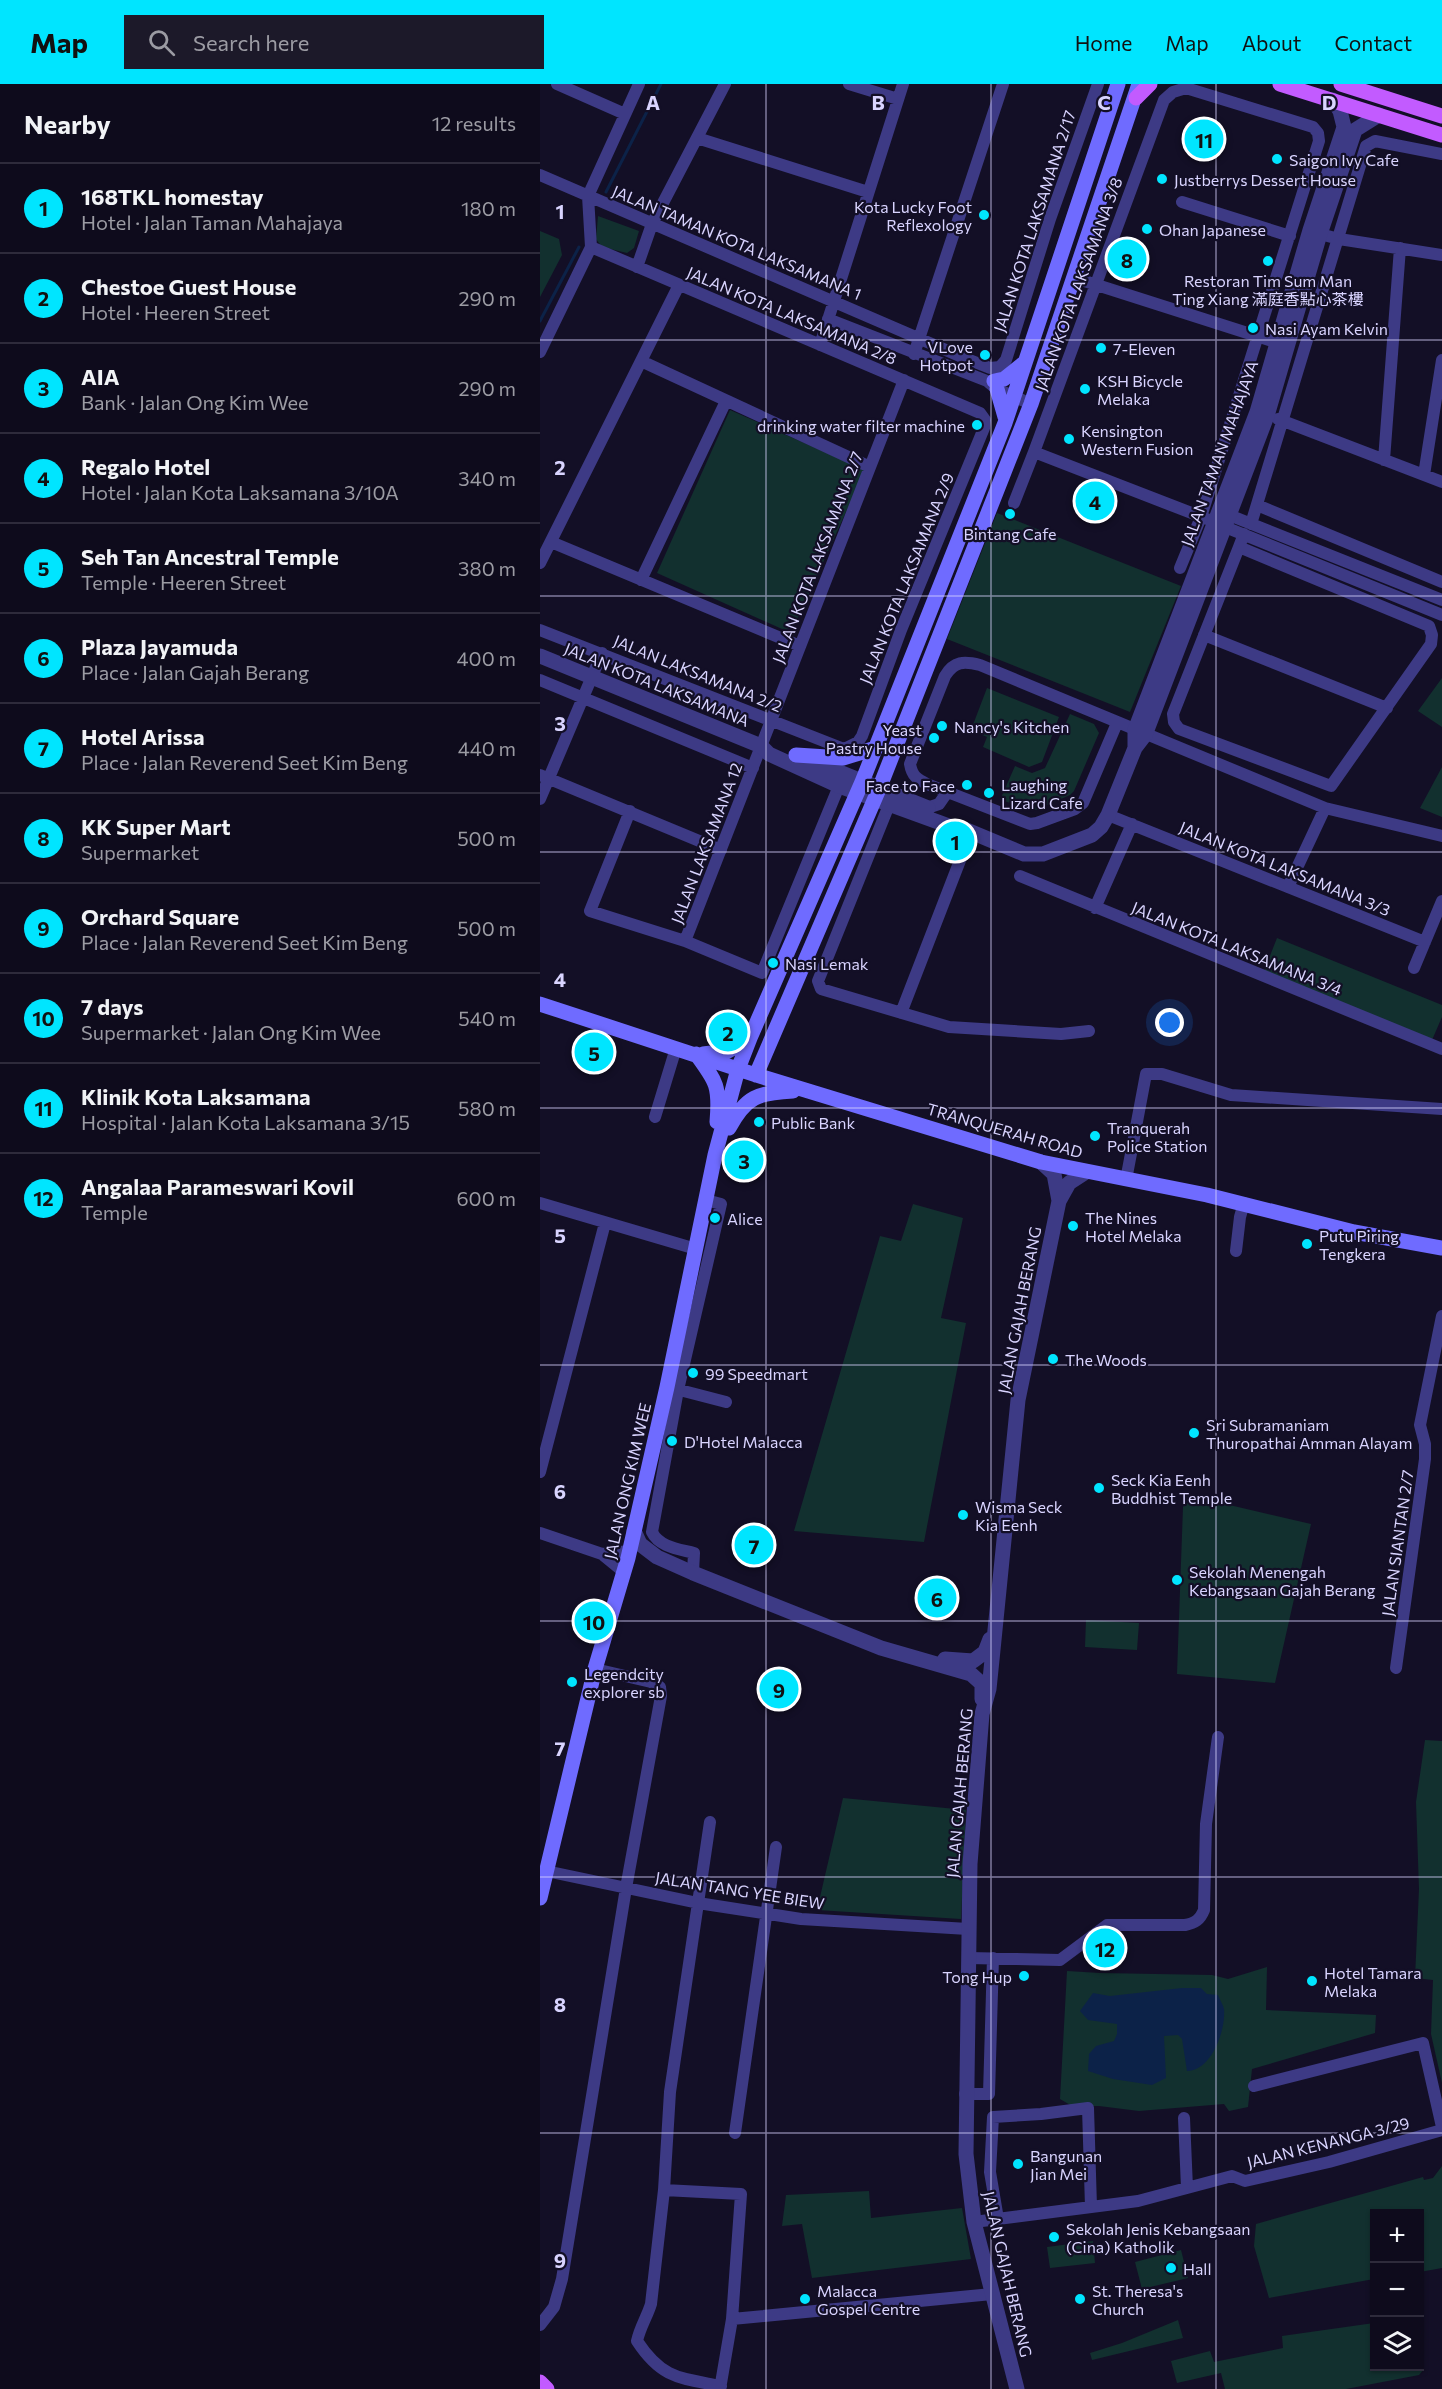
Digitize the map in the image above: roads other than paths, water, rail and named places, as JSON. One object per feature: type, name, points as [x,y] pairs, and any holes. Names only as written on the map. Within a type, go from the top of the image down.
[{"type":"main road","name":"JALAN ONG KIM WEE","points":[[540,1898],[596,1669],[673,1388],[696,1249],[715,1155],[738,1069],[860,788],[1005,423],[1118,84]]},
{"type":"main road","points":[[756,1075],[881,798],[1033,399],[1138,91],[1150,84]]},
{"type":"main road","points":[[1280,84],[1442,135]]},
{"type":"main road","points":[[1341,84],[1442,116]]},
{"type":"main road","points":[[1005,423],[1005,410],[994,380],[1004,379],[1027,361]]},
{"type":"main road","points":[[796,755],[843,758],[876,748]]},
{"type":"main road","name":"TRANQUERAH ROAD","points":[[540,1004],[756,1075],[1041,1162],[1244,1203],[1354,1232],[1442,1248]]},
{"type":"main road","points":[[696,1054],[728,1051],[750,1038]]},
{"type":"main road","points":[[768,1045],[776,1072],[805,1090]]},
{"type":"main road","points":[[696,1054],[712,1076],[719,1097],[715,1155]]},
{"type":"main road","points":[[715,1155],[736,1114],[749,1100],[772,1092],[805,1090]]},
{"type":"main road","points":[[540,2382],[547,2389]]},
{"type":"street","points":[[557,84],[625,114]]},
{"type":"street","points":[[540,352],[591,247],[588,196],[639,84]]},
{"type":"street","points":[[637,267],[652,224],[725,84]]},
{"type":"street","points":[[849,84],[898,99]]},
{"type":"street","points":[[820,345],[903,84]]},
{"type":"street","points":[[914,354],[1003,84]]},
{"type":"street","name":"JALAN KOTA LAKSAMANA 2/17","points":[[994,380],[1006,360],[1050,219],[1098,84]]},
{"type":"street","name":"JALAN KOTA LAKSAMANA 3/8","points":[[1014,503],[1164,100],[1173,92],[1186,88],[1313,127],[1318,134],[1319,141],[1290,236]]},
{"type":"street","name":"JALAN TAMAN MAHAJAYA","points":[[1140,732],[1218,520],[1262,414],[1310,230],[1344,127],[1340,111],[1333,100]]},
{"type":"street","name":"JALAN TAMAN MAHAJAYA","points":[[1282,344],[1355,130],[1379,115]]},
{"type":"street","points":[[697,138],[868,192]]},
{"type":"street","points":[[1239,547],[1429,626],[1432,634],[1431,644],[1331,786],[1179,729],[1174,722],[1173,714],[1239,547],[1257,505],[1366,146],[1376,141],[1442,154]]},
{"type":"street","name":"JALAN TAMAN KOTA LAKSAMANA 1","points":[[540,175],[990,368],[994,380]]},
{"type":"street","points":[[1180,567],[1218,520],[1258,336],[1290,236],[1182,202]]},
{"type":"street","points":[[1320,234],[1442,255]]},
{"type":"street","name":"JALAN KOTA LAKSAMANA 2/8","points":[[591,247],[980,413]]},
{"type":"street","points":[[1384,460],[1400,248]]},
{"type":"street","points":[[1075,278],[1282,344]]},
{"type":"street","points":[[540,563],[679,285]]},
{"type":"street","points":[[828,319],[914,354],[994,380],[1033,399]]},
{"type":"street","points":[[1424,475],[1442,360]]},
{"type":"street","points":[[641,362],[870,467]]},
{"type":"street","name":"JALAN KOTA LAKSAMANA 2/7","points":[[761,746],[904,380]]},
{"type":"street","points":[[641,580],[726,401]]},
{"type":"street","name":"JALAN KOTA LAKSAMANA 2/9","points":[[844,748],[858,742],[862,735],[901,630],[984,428],[985,420],[980,413]]},
{"type":"street","points":[[1262,414],[1442,482]]},
{"type":"street","name":"JALAN TAMAN MAHAJAYA","points":[[881,798],[1024,854],[1038,855],[1092,835],[1101,827],[1135,748],[1206,545],[1218,520],[1225,494],[1262,414]]},
{"type":"street","points":[[1034,452],[1442,600]]},
{"type":"street","points":[[1257,505],[1442,582]]},
{"type":"street","points":[[1248,529],[1442,615]]},
{"type":"street","points":[[550,542],[800,646]]},
{"type":"street","name":"JALAN LAKSAMANA 2/2","points":[[540,630],[844,748]]},
{"type":"street","points":[[1204,635],[1387,708]]},
{"type":"street","points":[[540,799],[544,777],[583,698],[602,653]]},
{"type":"street","name":"JALAN KOTA LAKSAMANA","points":[[540,656],[761,746],[771,746],[796,755],[881,798]]},
{"type":"street","points":[[1117,723],[1083,803],[1075,809],[1037,824],[1030,824],[916,778],[910,764],[950,667],[957,663],[967,662],[980,666],[1325,808],[1442,836]]},
{"type":"street","points":[[540,680],[753,768]]},
{"type":"street","name":"JALAN KOTA LAKSAMANA","points":[[761,746],[769,754],[839,786],[860,788]]},
{"type":"street","name":"JALAN LAKSAMANA 12","points":[[761,746],[685,941],[762,973],[839,786]]},
{"type":"street","points":[[544,777],[721,850]]},
{"type":"street","points":[[927,808],[939,804],[948,791]]},
{"type":"street","points":[[881,798],[819,981],[821,989],[949,1027],[1061,1034],[1089,1030]]},
{"type":"street","name":"JALAN TAMAN MAHAJAYA","points":[[881,798],[927,808],[952,819],[967,830]]},
{"type":"street","points":[[1288,887],[1325,808]]},
{"type":"street","points":[[630,811],[590,911],[685,941]]},
{"type":"street","name":"JALAN KOTA LAKSAMANA 3/3","points":[[1108,815],[1425,942]]},
{"type":"street","points":[[1095,908],[1132,824]]},
{"type":"street","points":[[901,1013],[967,830]]},
{"type":"street","name":"JALAN KOTA LAKSAMANA 3/4","points":[[1020,876],[1442,1049]]},
{"type":"street","points":[[1414,968],[1442,901]]},
{"type":"street","points":[[655,1117],[676,1048]]},
{"type":"street","points":[[1126,1179],[1146,1074],[1162,1074],[1231,1095],[1442,1109]]},
{"type":"street","name":"JALAN GAJAH BERANG","points":[[1041,1162],[1054,1174],[1059,1201]]},
{"type":"street","name":"JALAN GAJAH BERANG","points":[[1017,2389],[974,2222],[966,2154],[965,2094],[970,1864],[982,1714],[988,1689],[1018,1400],[1059,1201],[1069,1182],[1086,1172]]},
{"type":"street","points":[[693,1573],[694,1553],[662,1544],[655,1539],[652,1532],[673,1388],[721,1204],[706,1200]]},
{"type":"street","points":[[540,1203],[696,1249]]},
{"type":"street","points":[[1236,1251],[1244,1203]]},
{"type":"street","points":[[540,1472],[605,1223]]},
{"type":"street","name":"JALAN SIANTAN 2/7","points":[[1395,1668],[1425,1460],[1425,1444],[1420,1425],[1442,1316]]},
{"type":"street","points":[[673,1388],[726,1402]]},
{"type":"street","points":[[634,1531],[640,1544],[657,1557],[693,1573],[881,1648],[972,1674],[982,1684],[982,1714]]},
{"type":"street","points":[[540,1533],[602,1554],[624,1572]]},
{"type":"street","points":[[602,1554],[629,1551]]},
{"type":"street","points":[[926,1660],[973,1661],[981,1657],[988,1644],[996,1613]]},
{"type":"street","points":[[540,2325],[554,2307],[561,2285],[626,1888],[662,1696],[660,1687],[651,1682],[596,1669]]},
{"type":"street","points":[[968,1958],[1060,1960],[1107,1925],[1185,1925],[1201,1918],[1204,1910],[1206,1824],[1218,1737]]},
{"type":"street","points":[[664,2190],[741,2194],[732,2319],[721,2387],[677,2378],[665,2372],[646,2355],[637,2341],[640,2327],[651,2304],[664,2190],[670,2092],[710,1822]]},
{"type":"street","points":[[735,2133],[776,1847]]},
{"type":"street","name":"JALAN TANG YEE BIEW","points":[[546,1871],[698,1903],[801,1918],[968,1929]]},
{"type":"street","points":[[965,2094],[989,2094],[993,1958]]},
{"type":"street","points":[[1254,2086],[1423,2043],[1442,2129]]},
{"type":"street","points":[[998,2219],[990,2172],[993,2117],[1088,2108],[1091,2207]]},
{"type":"street","points":[[1184,2118],[1187,2188]]},
{"type":"street","name":"JALAN KENANGA 3/29","points":[[974,2222],[1138,2201],[1232,2176],[1245,2181],[1329,2162],[1442,2129]]},
{"type":"street","points":[[732,2319],[992,2294]]},
{"type":"water","points":[[1201,1988],[1207,1994],[1218,1995],[1224,2009],[1220,2037],[1204,2064],[1187,2071],[1182,2039],[1178,2035],[1164,2036],[1166,2078],[1152,2085],[1113,2079],[1088,2071],[1089,2054],[1096,2046],[1114,2041],[1117,2034],[1117,2024],[1088,2020],[1080,2011],[1093,1993],[1110,1996]]},
{"type":"waterway","points":[[606,192],[661,84]]},
{"type":"waterway","points":[[540,321],[579,247]]},
{"type":"place","name":"Klinik Kota Laksamana","points":[[1204,139]]},
{"type":"place","name":"Saigon Ivy Cafe","points":[[1277,159]]},
{"type":"place","name":"Justberrys Dessert House","points":[[1162,179]]},
{"type":"place","name":"Kota Lucky Foot Reflexology","points":[[984,215]]},
{"type":"place","name":"Ohan Japanese","points":[[1147,229]]},
{"type":"place","name":"KK Super Mart","points":[[1127,259]]},
{"type":"place","name":"Restoran Tim Sum Man Ting Xiang 滿庭香點心茶樓","points":[[1268,261]]},
{"type":"place","name":"Nasi Ayam Kelvin","points":[[1253,328]]},
{"type":"place","name":"7-Eleven","points":[[1101,348]]},
{"type":"place","name":"VLove Hotpot","points":[[985,355]]},
{"type":"place","name":"KSH Bicycle Melaka","points":[[1085,389]]},
{"type":"place","name":"drinking water filter machine","points":[[977,425]]},
{"type":"place","name":"Kensington Western Fusion","points":[[1069,439]]},
{"type":"place","name":"Regalo Hotel","points":[[1095,501]]},
{"type":"place","name":"Bintang Cafe","points":[[1010,514]]},
{"type":"place","name":"Nancy's Kitchen","points":[[942,726]]},
{"type":"place","name":"Yeast Pastry House","points":[[934,738]]},
{"type":"place","name":"Face to Face","points":[[967,785]]},
{"type":"place","name":"Laughing Lizard Cafe","points":[[989,793]]},
{"type":"place","name":"168TKL homestay","points":[[955,841]]},
{"type":"place","name":"Nasi Lemak","points":[[773,963]]},
{"type":"place","name":"Chestoe Guest House","points":[[728,1032]]},
{"type":"place","name":"Seh Tan Ancestral Temple","points":[[594,1052]]},
{"type":"place","name":"Public Bank","points":[[759,1122]]},
{"type":"place","name":"Tranquerah Police Station","points":[[1095,1136]]},
{"type":"place","name":"AIA","points":[[744,1160]]},
{"type":"place","name":"Alice","points":[[715,1218]]},
{"type":"place","name":"The Nines Hotel Melaka","points":[[1073,1226]]},
{"type":"place","name":"Putu Piring Tengkera","points":[[1307,1244]]},
{"type":"place","name":"The Woods","points":[[1053,1359]]},
{"type":"place","name":"99 Speedmart","points":[[693,1373]]},
{"type":"place","name":"Sri Subramaniam Thuropathai Amman Alayam","points":[[1194,1433]]},
{"type":"place","name":"D'Hotel Malacca","points":[[672,1441]]},
{"type":"place","name":"Seck Kia Eenh Buddhist Temple","points":[[1099,1488]]},
{"type":"place","name":"Wisma Seck Kia Eenh","points":[[963,1515]]},
{"type":"place","name":"Hotel Arissa","points":[[754,1545]]},
{"type":"place","name":"Sekolah Menengah Kebangsaan Gajah Berang","points":[[1177,1580]]},
{"type":"place","name":"Plaza Jayamuda","points":[[937,1598]]},
{"type":"place","name":"7 days","points":[[594,1621]]},
{"type":"place","name":"Legendcity explorer sb","points":[[572,1682]]},
{"type":"place","name":"Orchard Square","points":[[779,1689]]},
{"type":"place","name":"Angalaa Parameswari Kovil","points":[[1105,1948]]},
{"type":"place","name":"Tong Hup","points":[[1024,1976]]},
{"type":"place","name":"Hotel Tamara Melaka","points":[[1312,1981]]},
{"type":"place","name":"Bangunan Jian Mei","points":[[1018,2164]]},
{"type":"place","name":"Sekolah Jenis Kebangsaan (Cina) Katholik","points":[[1054,2237]]},
{"type":"place","name":"Hall","points":[[1171,2268]]},
{"type":"place","name":"Malacca Gospel Centre","points":[[805,2299]]},
{"type":"place","name":"St. Theresa's Church","points":[[1080,2299]]}]
